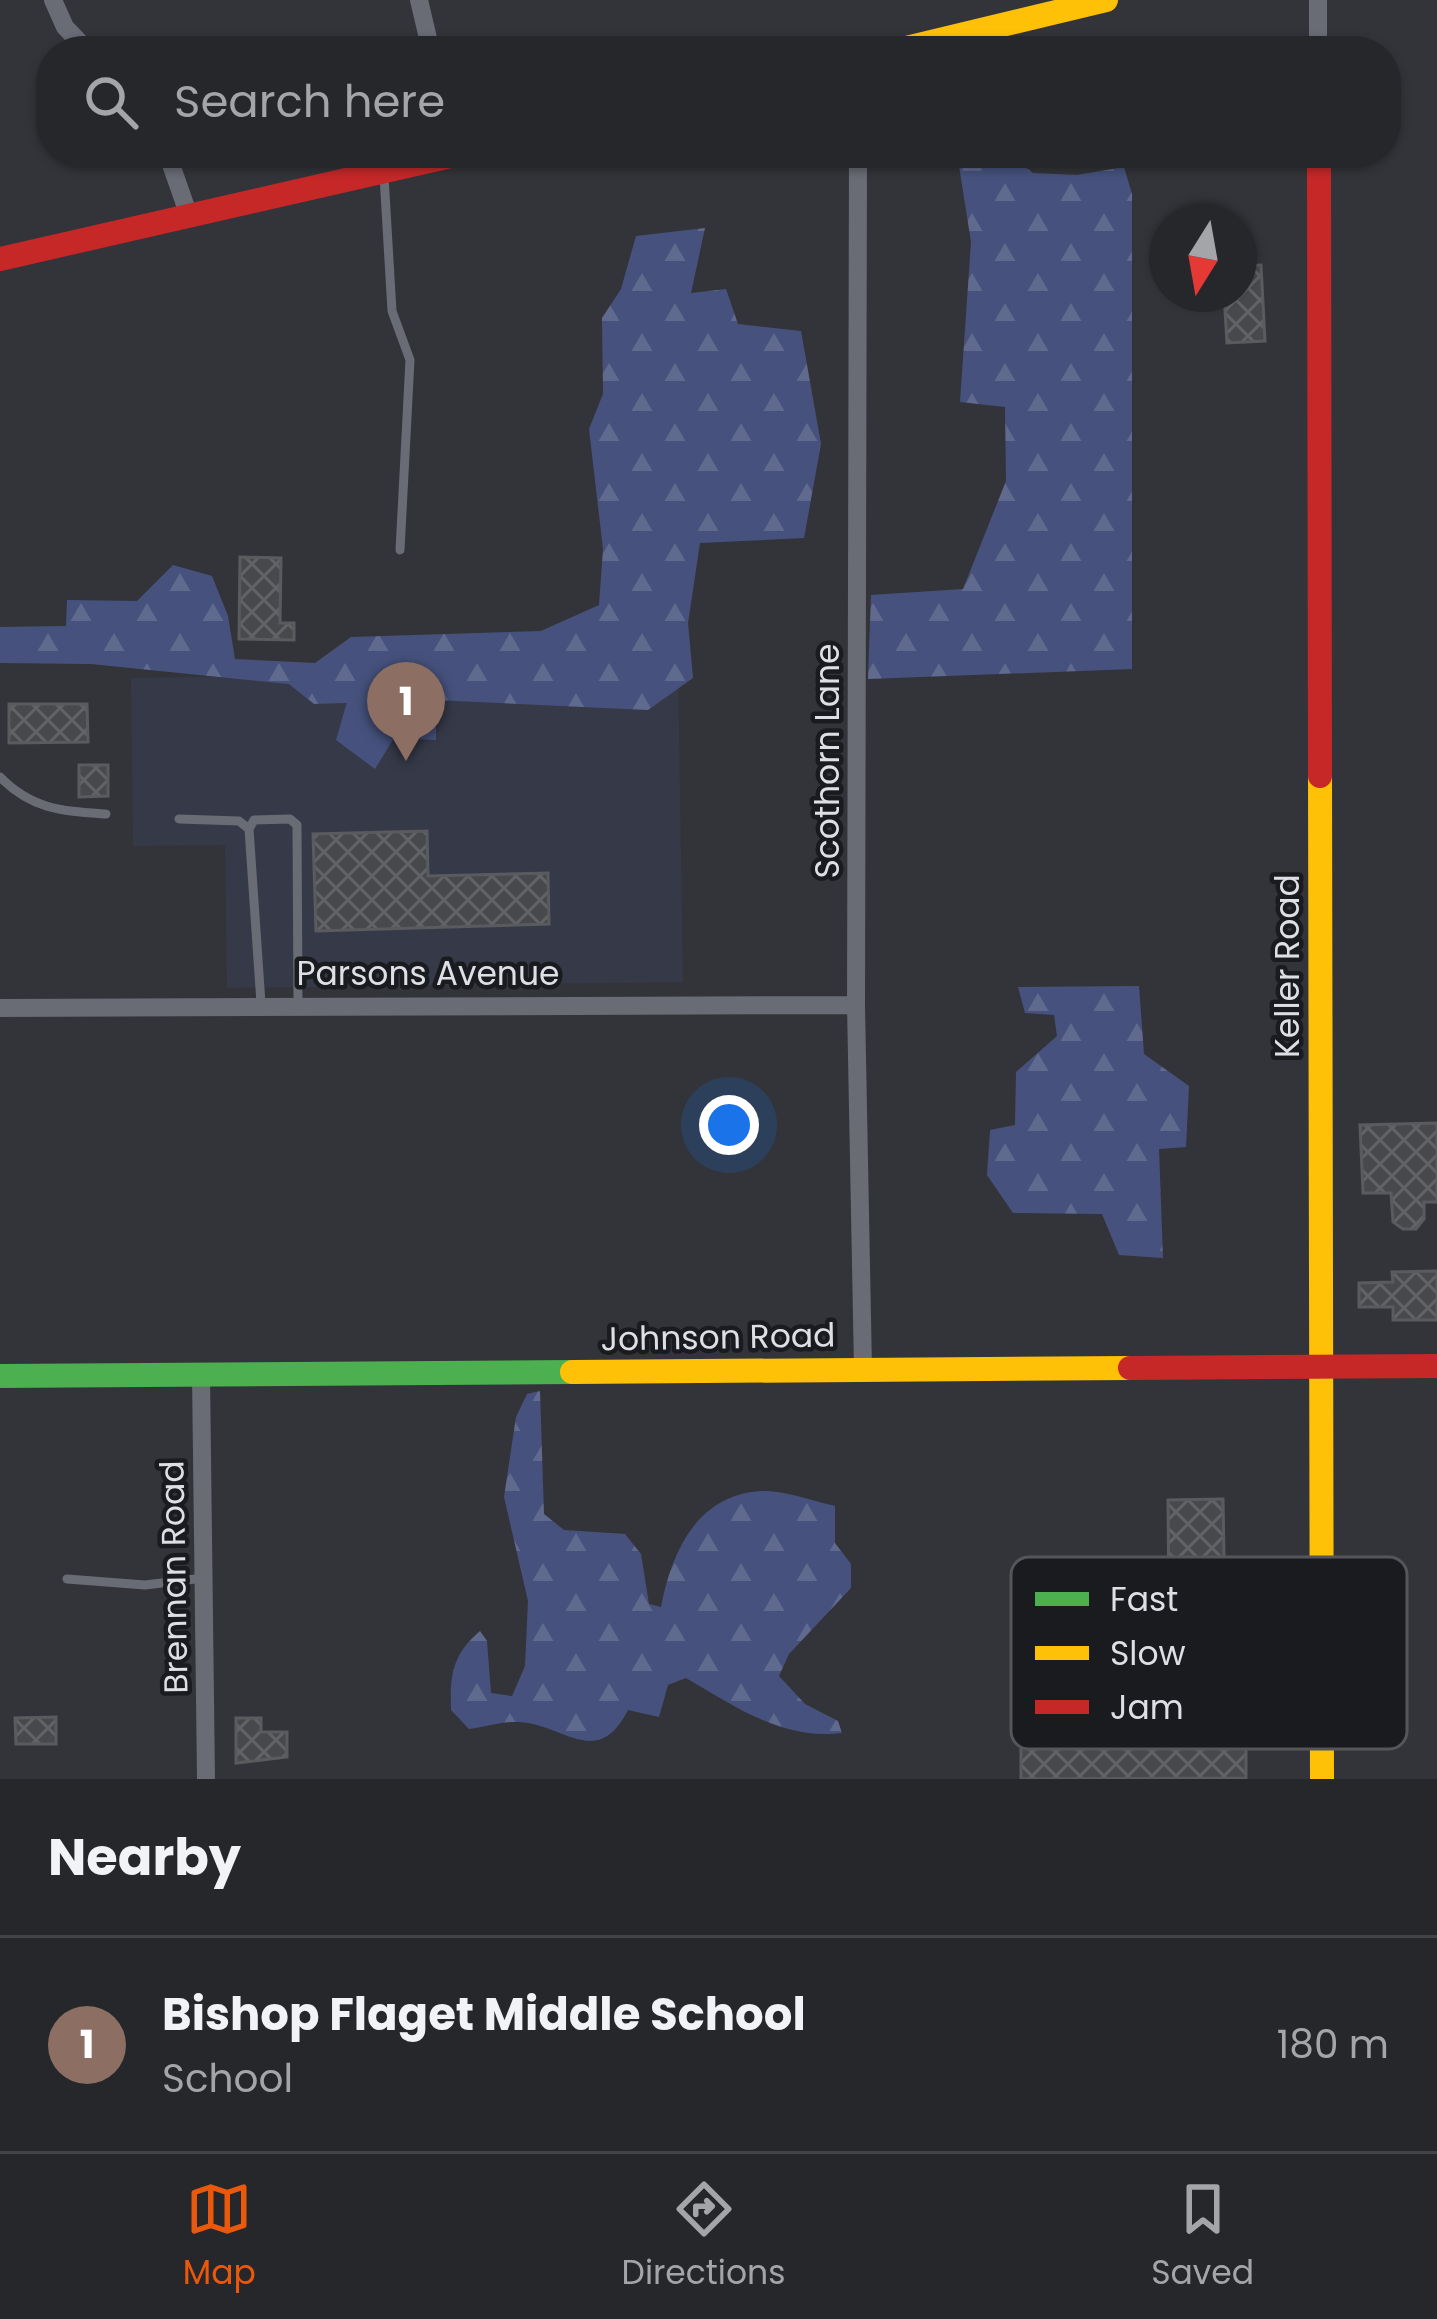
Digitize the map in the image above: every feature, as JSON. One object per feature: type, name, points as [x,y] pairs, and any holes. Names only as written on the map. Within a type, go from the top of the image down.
[{"type":"street","points":[[53,0],[74,36]]},
{"type":"street","points":[[419,0],[427,36]]},
{"type":"street","points":[[956,36],[1106,0]]},
{"type":"street","points":[[1318,0],[1318,36]]},
{"type":"street","points":[[172,168],[188,213]]},
{"type":"street","points":[[0,259],[393,168]]},
{"type":"street","name":"Scothorn Lane","points":[[858,168],[856,1005],[863,1369]]},
{"type":"street","name":"Keller Road","points":[[1318,168],[1322,1557]]},
{"type":"street","name":"Parsons Avenue","points":[[0,1007],[856,1005]]},
{"type":"street","name":"Johnson Road","points":[[0,1376],[1437,1366]]},
{"type":"street","name":"Brennan Road","points":[[201,1375],[206,1779]]},
{"type":"lane","points":[[384,170],[392,311],[410,360],[400,550]]},
{"type":"lane","points":[[0,777],[18,796],[48,810],[106,814]]},
{"type":"lane","points":[[179,819],[238,821],[249,829]]},
{"type":"lane","points":[[261,1003],[249,829],[254,820],[290,819],[297,825],[298,1003]]},
{"type":"lane","points":[[67,1579],[145,1585],[204,1578]]},
{"type":"shaded area","points":[[678,669],[683,982],[227,988],[225,845],[133,846],[131,678]]},
{"type":"green space","points":[[959,168],[1026,168],[1033,173],[1077,175],[1124,168],[1132,194],[1132,669],[868,679],[871,595],[963,589],[1006,481],[1005,407],[960,402],[971,242]]},
{"type":"green space","points":[[705,228],[691,293],[726,289],[738,324],[801,331],[821,444],[804,538],[700,543],[688,623],[693,678],[648,710],[436,700],[314,704],[289,684],[91,664],[0,663],[0,627],[66,626],[67,600],[137,601],[173,565],[212,576],[228,616],[235,659],[315,663],[351,637],[541,631],[599,605],[603,549],[589,429],[603,394],[602,318],[621,289],[636,236]]},
{"type":"green space","points":[[436,700],[436,740],[394,738],[375,769],[336,740],[347,702]]},
{"type":"green space","points":[[1139,986],[1144,1054],[1189,1086],[1186,1147],[1159,1149],[1163,1258],[1119,1255],[1102,1214],[1013,1213],[987,1175],[990,1130],[1015,1125],[1016,1072],[1057,1036],[1054,1015],[1025,1013],[1018,987]]},
{"type":"green space","points":[[540,1391],[544,1514],[564,1530],[625,1534],[641,1554],[649,1604],[661,1607],[680,1547],[704,1515],[720,1503],[771,1491],[835,1506],[835,1543],[851,1564],[851,1588],[789,1654],[779,1676],[805,1704],[838,1721],[842,1733],[779,1726],[686,1678],[668,1685],[659,1717],[628,1710],[616,1728],[591,1741],[518,1722],[469,1729],[451,1710],[455,1666],[480,1631],[487,1641],[491,1693],[512,1696],[525,1666],[528,1601],[504,1497],[516,1417],[527,1394]]},
{"type":"building","points":[[1257,265],[1261,265],[1265,341],[1227,343],[1225,312],[1257,312]]},
{"type":"building","points":[[240,557],[281,558],[280,623],[294,623],[294,640],[239,639]]},
{"type":"building","points":[[9,704],[87,704],[88,742],[9,743]]},
{"type":"building","points":[[79,765],[108,765],[108,796],[79,797]]},
{"type":"building","points":[[427,831],[428,876],[548,873],[549,924],[316,931],[313,834]]},
{"type":"building","points":[[1437,1123],[1437,1202],[1424,1202],[1424,1219],[1416,1229],[1403,1229],[1393,1222],[1391,1193],[1363,1193],[1360,1125]]},
{"type":"building","points":[[1437,1271],[1437,1320],[1393,1320],[1393,1307],[1359,1307],[1359,1283],[1393,1282],[1392,1272]]},
{"type":"building","points":[[1223,1499],[1224,1557],[1169,1557],[1168,1500]]},
{"type":"building","points":[[56,1717],[56,1744],[16,1744],[15,1718]]},
{"type":"building","points":[[236,1718],[261,1718],[261,1732],[287,1732],[287,1757],[236,1763]]},
{"type":"building","points":[[1021,1749],[1246,1749],[1246,1778],[1021,1779]]},
{"type":"traffic: fast","points":[[0,1376],[572,1372]]},
{"type":"traffic: slow","points":[[956,36],[1106,0]]},
{"type":"traffic: slow","points":[[1320,776],[1322,1557]]},
{"type":"traffic: slow","points":[[572,1372],[1130,1368]]},
{"type":"traffic: slow","points":[[1322,1749],[1322,1779]]},
{"type":"traffic: jam","points":[[0,259],[398,168]]},
{"type":"traffic: jam","points":[[1319,168],[1320,776]]},
{"type":"traffic: jam","points":[[1130,1368],[1437,1366]]},
{"type":"place","name":"Bishop Flaget Middle School","points":[[406,761]]}]
